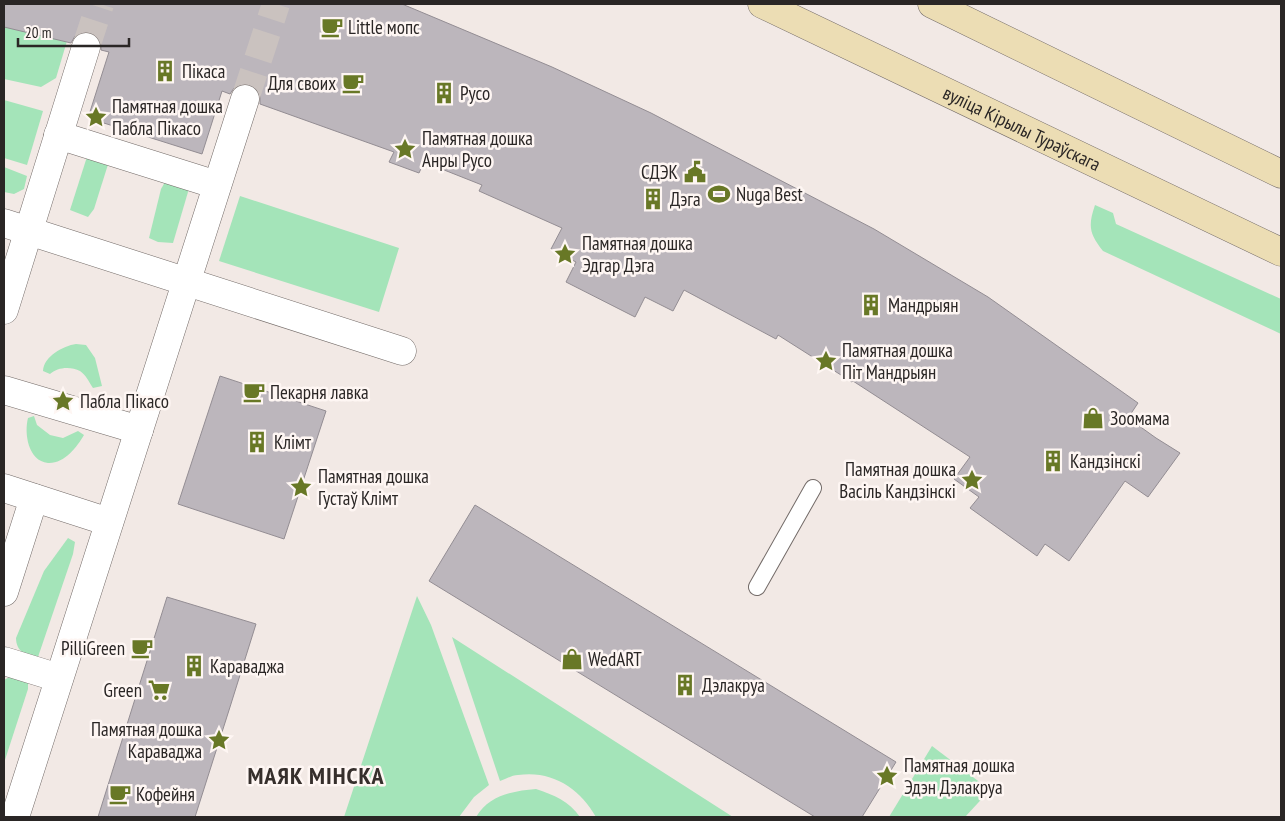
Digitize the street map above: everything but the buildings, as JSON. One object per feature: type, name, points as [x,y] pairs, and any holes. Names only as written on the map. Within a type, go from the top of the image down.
[{"type":"main road","name":"вуліца Кірылы Тураўскага","points":[[762,4],[1281,252]]},
{"type":"main road","points":[[932,4],[1281,174]]},
{"type":"street","points":[[4,310],[16,227],[58,135],[86,47]]},
{"type":"street","points":[[13,816],[245,99]]},
{"type":"street","points":[[58,135],[217,185]]},
{"type":"street","points":[[16,227],[402,351]]},
{"type":"street","points":[[4,390],[139,430]]},
{"type":"street","points":[[4,488],[109,522]]},
{"type":"street","points":[[4,592],[34,498]]},
{"type":"street","points":[[4,661],[59,678]]},
{"type":"lane","points":[[757,587],[813,488]]},
{"type":"green space","points":[[6,17],[67,41],[56,78],[41,87],[4,79],[4,18]]},
{"type":"green space","points":[[4,100],[43,111],[27,165],[4,158]]},
{"type":"green space","points":[[93,138],[110,158],[94,209],[88,217],[70,210]]},
{"type":"green space","points":[[4,167],[27,176],[24,189],[14,194],[4,192]]},
{"type":"green space","points":[[172,170],[193,175],[173,243],[158,242],[149,238],[161,189]]},
{"type":"green space","points":[[240,196],[399,248],[379,312],[219,261]]},
{"type":"green space","points":[[1095,205],[1113,213],[1116,224],[1281,299],[1281,334],[1103,251],[1092,234],[1091,229],[1091,219]]},
{"type":"green space","points":[[76,344],[86,345],[95,358],[102,386],[93,388],[86,377],[76,369],[64,368],[50,374],[43,371],[50,356]]},
{"type":"green space","points":[[34,416],[37,425],[50,435],[63,438],[78,431],[84,435],[78,445],[65,458],[54,463],[41,461],[32,452],[27,438],[28,418]]},
{"type":"green space","points":[[68,538],[75,542],[73,554],[38,657],[30,656],[20,650],[16,643],[16,638],[44,571]]},
{"type":"green space","points":[[417,596],[431,625],[489,785],[474,797],[459,817],[344,817]]},
{"type":"green space","points":[[452,637],[733,817],[596,817],[574,790],[554,779],[531,774],[514,776],[500,781]]},
{"type":"green space","points":[[13,675],[28,679],[28,689],[4,763],[4,680]]},
{"type":"green space","points":[[932,746],[990,790],[965,817],[889,817]]},
{"type":"green space","points":[[536,789],[561,799],[576,811],[580,817],[476,817],[481,810],[495,799],[510,793]]},
{"type":"tunnel","points":[[86,47],[100,4]]},
{"type":"tunnel","points":[[245,99],[276,4]]},
{"type":"place","name":"Little мопс","points":[[332,27]]},
{"type":"place","name":"Пікаса","points":[[165,71]]},
{"type":"place","name":"Для своих","points":[[353,83]]},
{"type":"place","name":"Русо","points":[[444,93]]},
{"type":"place","name":"Памятная дошка Пабла Пікасо","points":[[96,117]]},
{"type":"place","name":"Памятная дошка Анры Русо","points":[[405,149]]},
{"type":"place","name":"СДЭК","points":[[695,172]]},
{"type":"place","name":"Nuga Best","points":[[719,194]]},
{"type":"place","name":"Дэга","points":[[653,199]]},
{"type":"place","name":"Памятная дошка Эдгар Дэга","points":[[565,254]]},
{"type":"place","name":"Мандрыян","points":[[871,305]]},
{"type":"place","name":"Памятная дошка Піт Мандрыян","points":[[826,361]]},
{"type":"place","name":"Пекарня лавка","points":[[254,392]]},
{"type":"place","name":"Пабла Пікасо","points":[[63,401]]},
{"type":"place","name":"Зоомама","points":[[1093,418]]},
{"type":"place","name":"Клімт","points":[[257,442]]},
{"type":"place","name":"Кандзінскі","points":[[1053,461]]},
{"type":"place","name":"Памятная дошка Васіль Кандзінскі","points":[[972,480]]},
{"type":"place","name":"Памятная дошка Густаў Клімт","points":[[301,487]]},
{"type":"place","name":"PilliGreen","points":[[142,648]]},
{"type":"place","name":"WedART","points":[[572,659]]},
{"type":"place","name":"Караваджа","points":[[194,666]]},
{"type":"place","name":"Дэлакруа","points":[[685,685]]},
{"type":"place","name":"Green","points":[[159,690]]},
{"type":"place","name":"Памятная дошка Караваджа","points":[[219,740]]},
{"type":"place","name":"Памятная дошка Эдэн Дэлакруа","points":[[887,776]]},
{"type":"place","name":"Кофейня","points":[[120,794]]},
{"type":"district","name":"МАЯК МІНСКА","points":[[316,776]]}]
